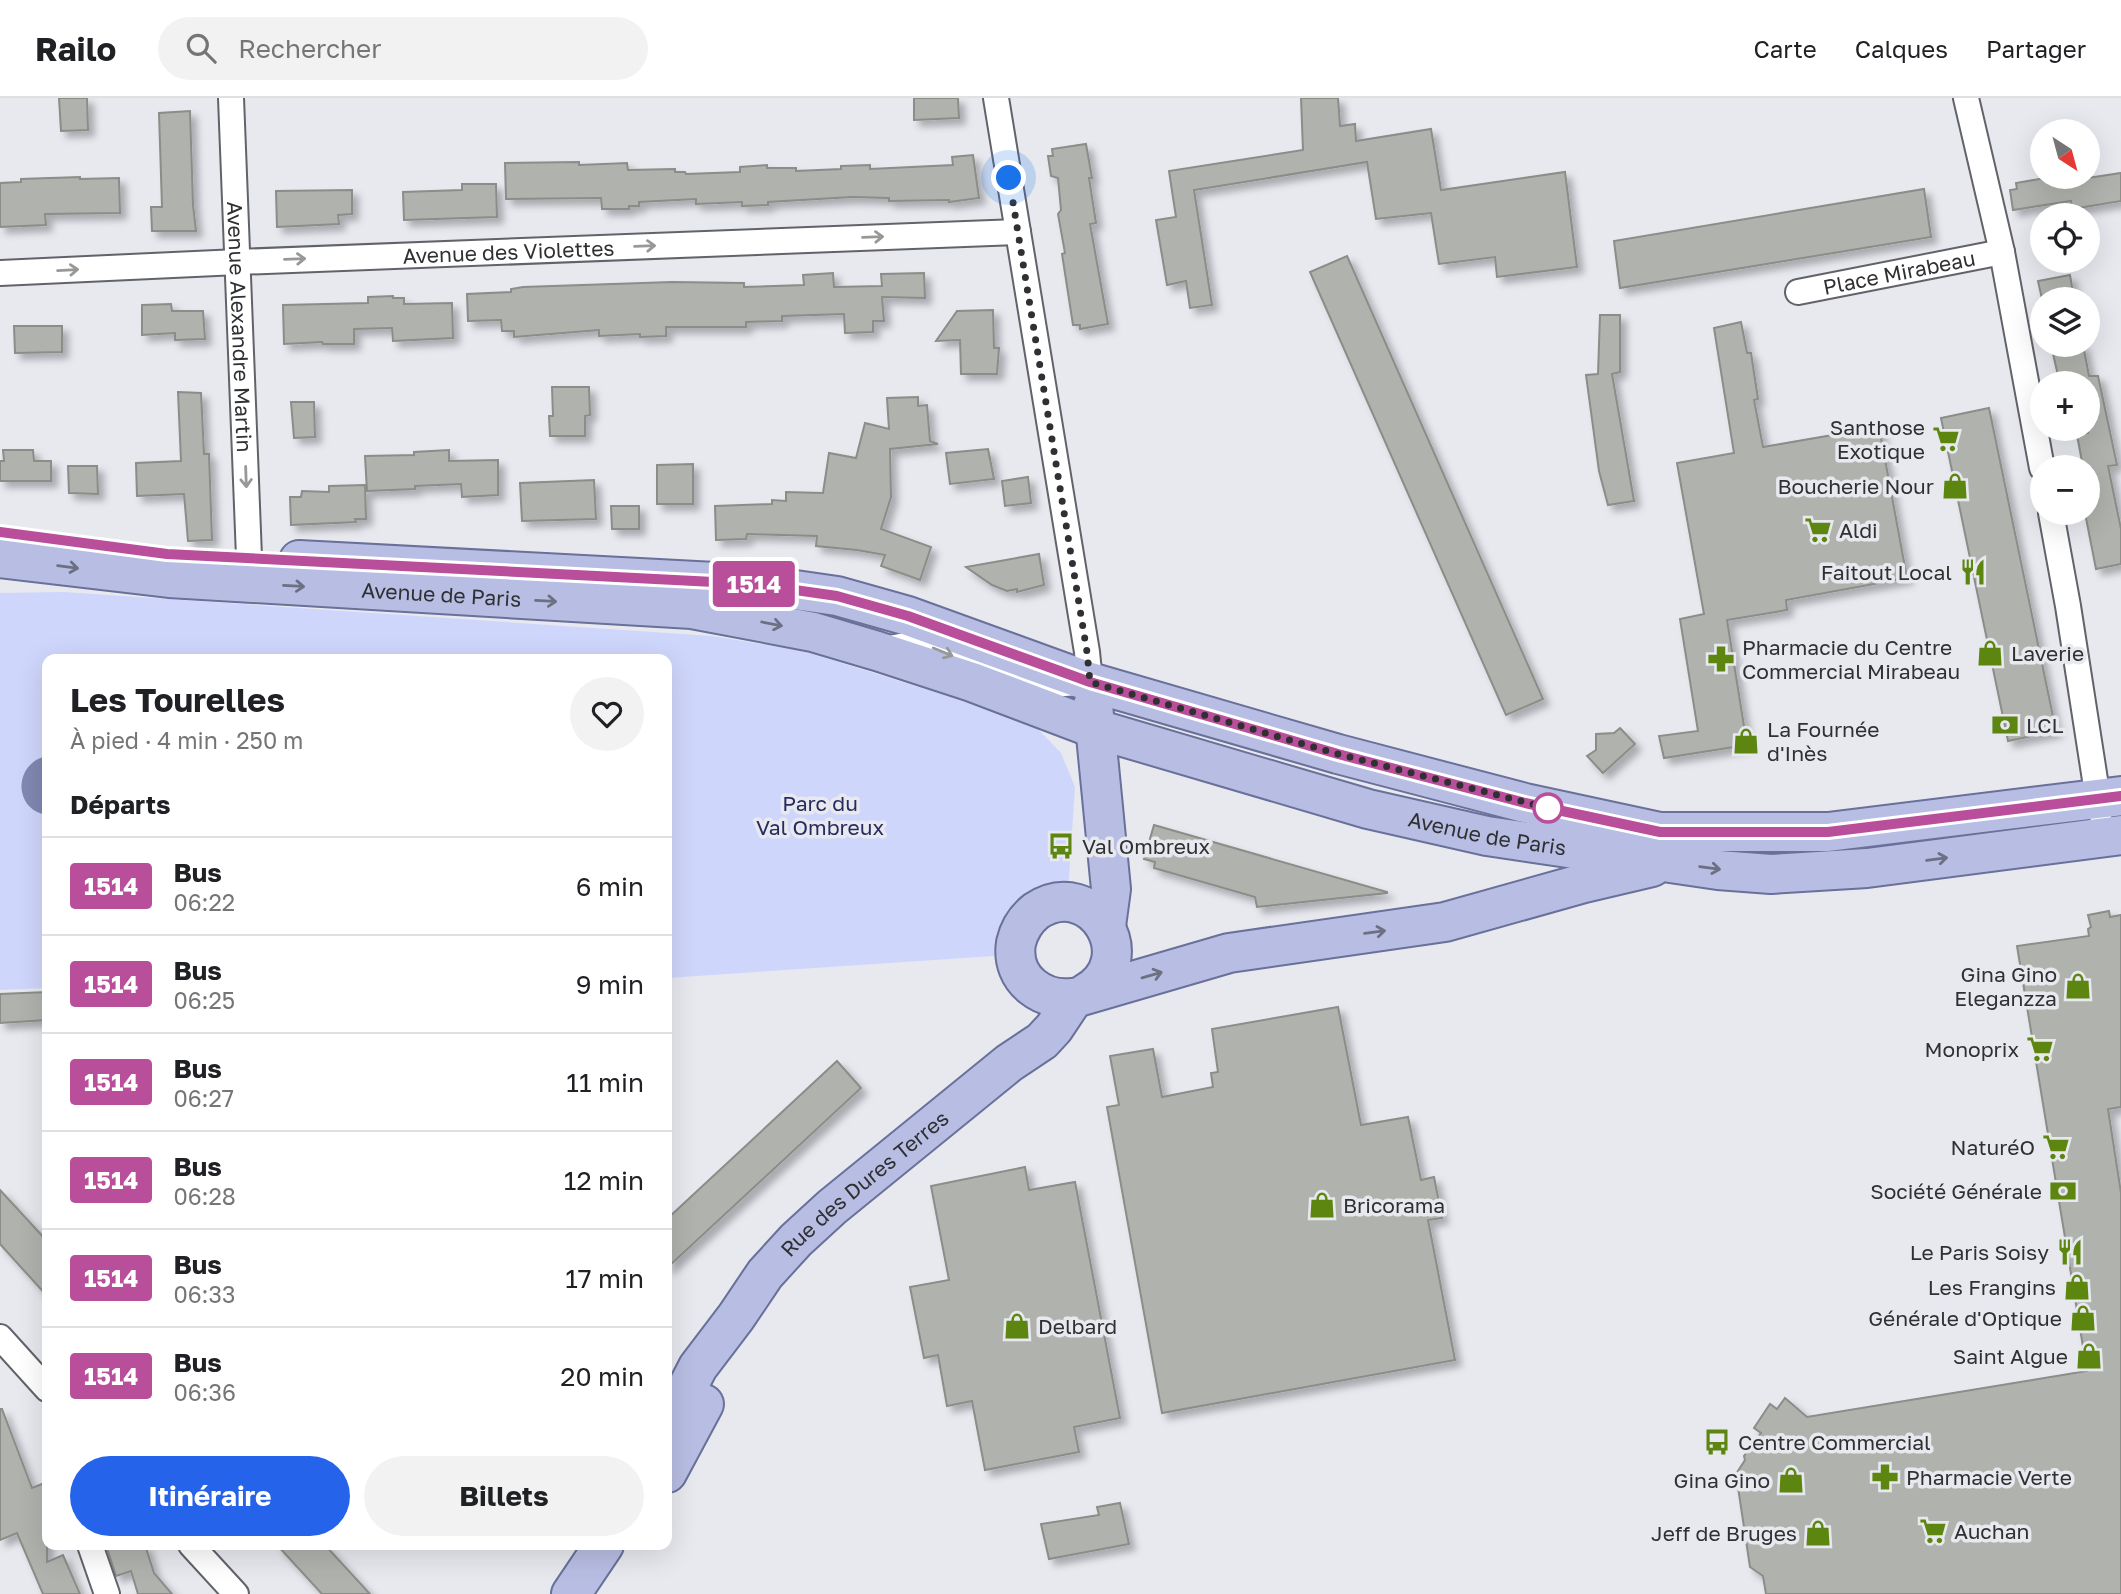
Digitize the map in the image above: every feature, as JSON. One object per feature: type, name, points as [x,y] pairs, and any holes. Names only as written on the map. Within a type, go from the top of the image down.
[{"type":"main road","name":"Avenue de Paris","points":[[0,532],[167,554],[753,584],[837,596],[908,616],[1090,682],[1338,754],[1525,803],[1660,832],[1816,832],[2109,797]]},
{"type":"main road","name":"Avenue de Paris","points":[[0,558],[169,578],[692,609],[813,632],[877,650],[972,682],[1096,729],[1368,809],[1487,836],[1718,870],[1770,874],[1867,868],[2048,844],[2115,843]]},
{"type":"main road","points":[[1090,682],[1111,889],[1106,926]]},
{"type":"main road","points":[[1096,729],[1138,717],[1417,799],[1525,803]]},
{"type":"main road","points":[[1075,903],[1087,880],[1102,820]]},
{"type":"main road","points":[[1080,995],[1100,983],[1109,968],[1112,951],[1109,934],[1106,926],[1093,912],[1075,903],[1055,903],[1033,914],[1018,934],[1016,946],[1019,969],[1024,978],[1036,990],[1055,998],[1080,995],[1229,953],[1445,922],[1584,883],[1673,863]]},
{"type":"main road","name":"Rue des Dures Terres","points":[[1009,1063],[1029,1023],[1036,990]]},
{"type":"main road","name":"Rue des Dures Terres","points":[[672,1417],[698,1367],[765,1274],[796,1240],[832,1207],[1009,1063],[1042,1041],[1080,995]]},
{"type":"main road","name":"Rue des Dures Terres","points":[[672,1464],[715,1382],[736,1317]]},
{"type":"main road","points":[[571,1594],[601,1550]]},
{"type":"main road","points":[[595,1594],[623,1550]]},
{"type":"street","name":"Avenue Alexandre Martin","points":[[231,98],[249,557]]},
{"type":"street","points":[[996,98],[1090,682]]},
{"type":"street","points":[[1966,98],[2002,252],[2040,455]]},
{"type":"street","name":"Avenue des Violettes","points":[[0,273],[1018,232]]},
{"type":"street","name":"Place Mirabeau","points":[[1798,292],[2002,252]]},
{"type":"street","points":[[2053,525],[2109,797],[2115,843]]},
{"type":"street","name":"Avenue de Paris","points":[[877,650],[920,642],[979,666],[1035,682],[1052,685],[1090,682]]},
{"type":"street","points":[[0,1337],[42,1383]]},
{"type":"street","points":[[92,1550],[107,1594]]},
{"type":"street","points":[[196,1550],[236,1594]]},
{"type":"green space","name":"Parc du Val Ombreux","points":[[64,592],[712,636],[803,651],[1035,726],[1061,753],[1075,787],[1068,892],[1009,955],[672,978],[672,654],[42,654],[42,988],[0,990],[0,593]]},
{"type":"shaded area","points":[[42,758],[42,813],[28,805],[23,796],[23,776],[36,760]]},
{"type":"building","points":[[59,98],[87,98],[88,130],[61,131]]},
{"type":"building","points":[[914,98],[958,98],[959,118],[914,120]]},
{"type":"building","points":[[1301,98],[1338,98],[1340,126],[1355,124],[1356,141],[1431,129],[1441,190],[1565,172],[1577,267],[1497,277],[1495,257],[1439,264],[1431,213],[1376,219],[1367,162],[1194,190],[1212,305],[1190,308],[1186,281],[1167,285],[1156,220],[1176,217],[1169,171],[1303,150]]},
{"type":"building","points":[[190,111],[196,231],[152,231],[151,207],[162,207],[159,113]]},
{"type":"building","points":[[1086,144],[1096,223],[1090,224],[1108,324],[1080,329],[1080,325],[1073,325],[1062,254],[1065,253],[1058,214],[1061,210],[1058,178],[1051,176],[1048,156],[1053,156],[1052,149]]},
{"type":"building","points":[[973,155],[979,198],[949,202],[852,197],[742,206],[742,202],[696,204],[696,199],[639,202],[639,206],[629,206],[629,209],[602,209],[601,198],[506,199],[505,163],[627,163],[628,170],[675,169],[675,172],[686,174],[740,172],[740,167],[767,165],[767,168],[796,168],[796,171],[841,169],[841,166],[870,165],[870,169],[953,165],[952,157]]},
{"type":"building","points":[[2121,173],[2121,201],[2100,204],[2071,201],[2030,203],[2030,207],[2013,210],[2010,190],[2017,189],[2016,183],[2030,181],[2030,189],[2100,189],[2100,176]]},
{"type":"building","points":[[119,178],[120,213],[45,214],[46,225],[0,227],[0,183],[21,182],[21,179]]},
{"type":"building","points":[[462,184],[496,184],[497,217],[404,220],[403,192],[462,190]]},
{"type":"building","points":[[1924,189],[1931,237],[1620,288],[1614,241]]},
{"type":"building","points":[[352,190],[352,214],[338,215],[339,224],[277,227],[276,191]]},
{"type":"building","points":[[1347,256],[1543,699],[1506,715],[1310,272]]},
{"type":"building","points":[[833,273],[834,287],[882,286],[881,274],[924,273],[925,298],[882,297],[884,321],[873,321],[873,332],[845,333],[844,314],[782,316],[782,321],[746,322],[746,327],[666,327],[666,336],[640,337],[640,334],[599,336],[599,330],[514,337],[514,331],[502,331],[501,320],[468,321],[467,294],[511,292],[511,289],[523,287],[672,282],[744,283],[744,287],[804,285],[803,275]]},
{"type":"building","points":[[2070,275],[2072,287],[2039,287],[2038,281]]},
{"type":"building","points":[[368,297],[404,298],[404,304],[452,303],[453,338],[393,341],[392,328],[354,329],[354,344],[284,344],[283,305],[368,303]]},
{"type":"building","points":[[171,304],[172,311],[203,311],[205,339],[175,340],[175,333],[142,335],[142,305]]},
{"type":"building","points":[[993,310],[994,348],[999,348],[997,374],[961,374],[960,340],[936,341],[957,311]]},
{"type":"building","points":[[1600,315],[1620,315],[1620,372],[1612,374],[1634,501],[1608,505],[1599,471],[1586,375],[1598,374]]},
{"type":"building","points":[[1741,322],[1747,353],[1751,353],[1758,399],[1754,400],[1763,447],[1879,427],[1907,578],[1786,600],[1787,610],[1727,620],[1747,745],[1664,758],[1659,736],[1698,731],[1680,619],[1704,614],[1677,463],[1734,453],[1714,328]]},
{"type":"building","points":[[14,326],[62,326],[62,352],[15,353]]},
{"type":"building","points":[[2054,357],[2085,357],[2088,371],[2057,371]]},
{"type":"building","points":[[2100,385],[2117,465],[2108,466],[2121,529],[2121,564],[2096,569],[2087,525],[2100,525],[2100,455],[2081,455],[2078,441],[2100,441]]},
{"type":"building","points":[[552,387],[589,387],[590,415],[585,416],[585,436],[550,436],[549,416],[553,416]]},
{"type":"building","points":[[178,392],[201,393],[204,454],[209,454],[212,540],[188,541],[184,494],[137,496],[136,463],[181,461]]},
{"type":"building","points":[[918,397],[918,406],[927,405],[930,441],[938,444],[890,449],[891,497],[881,529],[931,547],[920,580],[881,566],[885,555],[816,546],[817,536],[747,534],[746,539],[716,540],[715,506],[772,504],[772,500],[786,501],[786,492],[823,493],[829,453],[856,458],[865,423],[889,429],[887,398]]},
{"type":"building","points":[[291,402],[314,402],[315,437],[294,438]]},
{"type":"building","points":[[1989,408],[2056,731],[2008,741],[1941,418]]},
{"type":"building","points":[[988,449],[994,479],[950,484],[946,453]]},
{"type":"building","points":[[3,450],[33,450],[34,461],[51,461],[51,481],[0,481]]},
{"type":"building","points":[[449,450],[449,461],[498,460],[498,495],[462,497],[461,484],[367,491],[365,456],[414,455],[414,452]]},
{"type":"building","points":[[693,464],[693,504],[657,504],[657,465]]},
{"type":"building","points":[[68,466],[97,466],[98,494],[69,493]]},
{"type":"building","points":[[1028,477],[1031,503],[1005,506],[1002,481]]},
{"type":"building","points":[[594,480],[596,519],[522,521],[520,483]]},
{"type":"building","points":[[365,485],[366,519],[355,519],[356,522],[291,525],[290,497],[301,497],[302,491],[329,492],[329,486]]},
{"type":"building","points":[[611,506],[639,506],[639,529],[612,529]]},
{"type":"building","points":[[1039,554],[1044,585],[1017,592],[1017,589],[1007,591],[992,585],[966,567]]},
{"type":"building","points":[[1620,728],[1635,744],[1603,773],[1587,756],[1596,750],[1596,734],[1614,733]]},
{"type":"building","points":[[1154,825],[1387,893],[1257,907],[1255,897],[1154,868],[1155,862],[1144,859]]},
{"type":"building","points":[[2109,911],[2110,917],[2121,915],[2121,1107],[2108,1109],[2121,1193],[2121,1594],[1766,1594],[1763,1576],[1750,1567],[1736,1474],[1745,1460],[1744,1456],[1761,1433],[1754,1428],[1770,1404],[1777,1409],[1785,1398],[1807,1417],[2087,1371],[2017,946],[2089,936],[2088,929],[2091,927],[2088,915]]},
{"type":"building","points":[[42,992],[42,1020],[0,1023],[0,994]]},
{"type":"building","name":"Bricorama","points":[[1338,1007],[1361,1125],[1408,1117],[1421,1180],[1434,1177],[1442,1218],[1428,1220],[1455,1360],[1162,1413],[1107,1107],[1119,1105],[1110,1056],[1153,1049],[1162,1097],[1213,1087],[1211,1073],[1218,1072],[1212,1029]]},
{"type":"building","points":[[837,1061],[861,1088],[672,1263],[672,1214]]},
{"type":"building","points":[[1025,1167],[1029,1190],[1075,1182],[1120,1418],[1074,1427],[1079,1452],[985,1470],[972,1401],[947,1406],[938,1355],[924,1358],[910,1287],[949,1280],[931,1186]]},
{"type":"building","points":[[0,1190],[42,1236],[42,1290],[0,1244]]},
{"type":"building","points":[[2,1409],[32,1488],[42,1484],[42,1550],[47,1550],[47,1562],[63,1555],[80,1594],[43,1594],[17,1533],[0,1540]]},
{"type":"building","points":[[1120,1503],[1129,1544],[1049,1559],[1041,1524],[1099,1515],[1097,1507]]},
{"type":"building","points":[[108,1550],[147,1550],[154,1573],[172,1594],[138,1594],[131,1571],[116,1576]]},
{"type":"building","points":[[282,1550],[330,1550],[370,1594],[322,1594]]},
{"type":"bus line","name":"1514","points":[[0,532],[167,554],[753,584],[837,596],[908,616],[1090,682],[1338,754],[1525,803],[1660,832],[1828,832],[2121,796]]},
{"type":"place","name":"Santhose Exotique","points":[[1946,439]]},
{"type":"place","name":"Boucherie Nour","points":[[1955,486]]},
{"type":"place","name":"Aldi","points":[[1818,530]]},
{"type":"place","name":"Faitout Local","points":[[1973,572]]},
{"type":"place","name":"Laverie","points":[[1990,653]]},
{"type":"place","name":"Pharmacie du Centre Commercial Mirabeau","points":[[1721,659]]},
{"type":"place","name":"LCL","points":[[2005,725]]},
{"type":"place","name":"La Fournée d'Inès","points":[[1746,741]]},
{"type":"place","name":"Val Ombreux","points":[[1061,846]]},
{"type":"place","name":"Gina Gino Eleganzza","points":[[2078,986]]},
{"type":"place","name":"Monoprix","points":[[2040,1049]]},
{"type":"place","name":"NaturéO","points":[[2056,1147]]},
{"type":"place","name":"Société Générale","points":[[2063,1191]]},
{"type":"place","name":"Bricorama","points":[[1322,1205]]},
{"type":"place","name":"Le Paris Soisy","points":[[2070,1252]]},
{"type":"place","name":"Les Frangins","points":[[2077,1287]]},
{"type":"place","name":"Générale d'Optique","points":[[2083,1318]]},
{"type":"place","name":"Delbard","points":[[1017,1326]]},
{"type":"place","name":"Saint Algue","points":[[2089,1356]]},
{"type":"place","name":"Centre Commercial","points":[[1717,1442]]},
{"type":"place","name":"Pharmacie Verte","points":[[1885,1477]]},
{"type":"place","name":"Gina Gino","points":[[1791,1480]]},
{"type":"place","name":"Auchan","points":[[1933,1531]]},
{"type":"place","name":"Jeff de Bruges","points":[[1818,1533]]},
{"type":"route","points":[[1009,178],[1090,682],[1338,754],[1548,808]]}]
